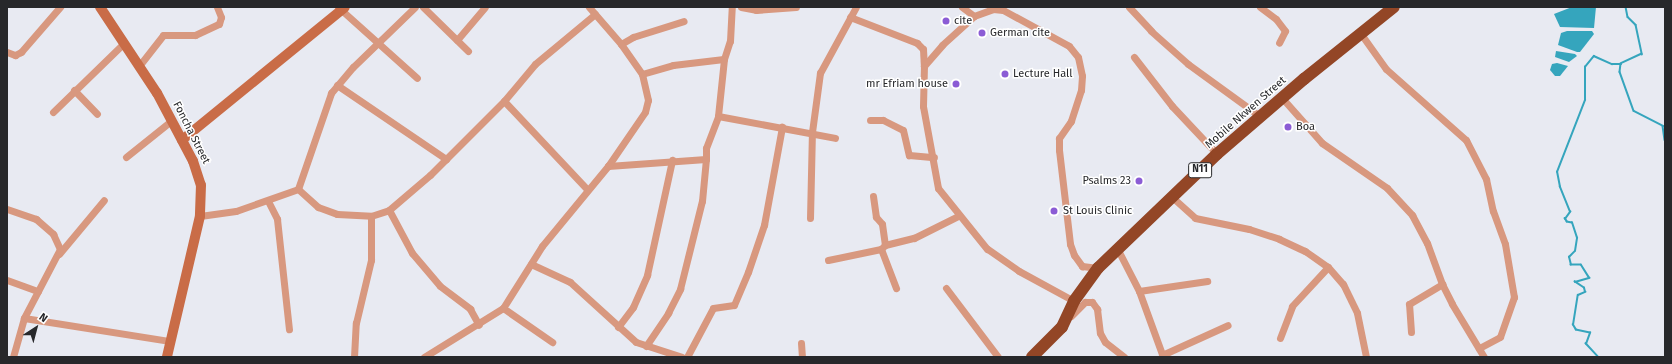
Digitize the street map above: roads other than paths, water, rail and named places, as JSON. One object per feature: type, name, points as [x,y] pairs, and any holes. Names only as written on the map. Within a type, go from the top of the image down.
[{"type":"highway","name":"Mobile Nkwen Street","points":[[1035,356],[1062,327],[1074,301],[1098,268],[1217,154],[1394,7]]},
{"type":"main road","name":"Foncha Street","points":[[100,7],[157,93],[182,140],[201,185],[200,216],[167,357]]},
{"type":"main road","points":[[182,140],[341,8]]},
{"type":"street","points":[[7,52],[15,55],[22,52],[60,7]]},
{"type":"street","points":[[139,66],[163,35],[195,35],[219,24],[221,17],[217,7]]},
{"type":"street","points":[[200,216],[236,211],[268,201],[298,188],[326,103],[337,85],[378,42],[415,7]]},
{"type":"street","points":[[423,7],[468,50]]},
{"type":"street","points":[[457,40],[485,7]]},
{"type":"street","points":[[424,357],[478,325],[503,308],[552,233],[608,166],[644,112],[648,100],[642,74],[621,44],[589,7]]},
{"type":"street","points":[[646,346],[665,318],[680,288],[702,201],[706,148],[718,116],[724,60],[730,41],[732,7]]},
{"type":"street","points":[[741,7],[756,10],[796,7]]},
{"type":"street","points":[[810,218],[812,132],[820,73],[856,7]]},
{"type":"street","points":[[962,7],[974,16]]},
{"type":"street","points":[[1129,7],[1150,31],[1188,64],[1261,117]]},
{"type":"street","points":[[1260,7],[1276,19],[1285,31],[1279,43]]},
{"type":"street","points":[[341,8],[417,78]]},
{"type":"street","points":[[924,66],[942,45],[974,16],[993,9],[1004,10],[1069,46],[1078,57],[1082,76],[1081,90],[1071,121],[1059,138],[1068,231],[1074,255],[1082,266],[1098,268]]},
{"type":"street","points":[[298,188],[318,207],[338,214],[371,216],[389,210],[418,186],[504,101],[535,64],[594,14]]},
{"type":"street","points":[[850,17],[917,42],[923,49],[923,106],[934,157],[938,188],[958,216],[994,255],[1074,301]]},
{"type":"street","points":[[621,44],[633,37],[684,21]]},
{"type":"street","points":[[1361,34],[1386,69],[1466,140],[1486,179],[1493,211],[1506,244],[1514,297],[1500,337],[1479,348]]},
{"type":"street","points":[[53,112],[124,43]]},
{"type":"street","points":[[1134,57],[1172,106],[1217,154]]},
{"type":"street","points":[[642,74],[673,65],[724,60]]},
{"type":"street","points":[[337,85],[446,159]]},
{"type":"street","points":[[74,90],[97,114]]},
{"type":"street","points":[[1283,99],[1322,143],[1387,188],[1398,199],[1420,228],[1442,284],[1484,357]]},
{"type":"street","points":[[504,101],[588,190]]},
{"type":"street","points":[[718,116],[812,132],[835,138]]},
{"type":"street","points":[[870,120],[883,120],[903,130],[909,155],[934,157]]},
{"type":"street","points":[[126,157],[171,121]]},
{"type":"street","points":[[687,357],[713,308],[734,305],[748,272],[764,225],[782,127]]},
{"type":"street","points":[[608,166],[672,160],[706,159]]},
{"type":"street","points":[[618,327],[633,306],[647,274],[672,160]]},
{"type":"street","points":[[873,196],[876,216],[882,224],[883,247],[896,288]]},
{"type":"street","points":[[1172,198],[1195,218],[1249,229],[1279,239],[1305,251],[1328,267],[1343,284],[1355,308],[1366,357]]},
{"type":"street","points":[[13,357],[24,318],[59,254],[104,200]]},
{"type":"street","points":[[268,201],[277,220],[289,329]]},
{"type":"street","points":[[7,209],[36,219],[58,241],[59,254]]},
{"type":"street","points":[[389,210],[412,254],[440,286],[470,309],[478,325]]},
{"type":"street","points":[[354,357],[356,323],[371,260],[371,216]]},
{"type":"street","points":[[828,260],[914,238],[958,216]]},
{"type":"street","points":[[1118,250],[1139,291],[1162,356],[1228,325]]},
{"type":"street","points":[[531,264],[570,282],[636,342],[682,357]]},
{"type":"street","points":[[1280,338],[1292,306],[1328,267]]},
{"type":"street","points":[[7,280],[38,291]]},
{"type":"street","points":[[1139,291],[1208,281]]},
{"type":"street","points":[[1411,332],[1409,304],[1442,284]]},
{"type":"street","points":[[946,288],[998,357]]},
{"type":"street","points":[[1062,327],[1081,306],[1092,302],[1097,309],[1100,333],[1105,342],[1124,357]]},
{"type":"street","points":[[503,308],[552,342]]},
{"type":"street","points":[[24,318],[170,341]]},
{"type":"street","points":[[801,343],[802,357]]},
{"type":"water","points":[[1572,7],[1596,7],[1594,28],[1560,27],[1554,14]]},
{"type":"water","points":[[1567,31],[1592,31],[1594,34],[1580,52],[1577,52],[1558,45],[1561,33]]},
{"type":"water","points":[[1556,51],[1575,54],[1577,56],[1569,62],[1555,57]]},
{"type":"water","points":[[1557,63],[1568,66],[1560,76],[1555,76],[1550,70],[1552,64]]},
{"type":"waterway","points":[[1626,7],[1628,17],[1636,25],[1642,54],[1621,64],[1620,72],[1634,111],[1663,126],[1665,140]]},
{"type":"waterway","points":[[1598,357],[1586,344],[1590,333],[1576,330],[1573,325],[1578,295],[1585,292],[1584,288],[1575,282],[1589,278],[1581,265],[1571,265],[1569,257],[1575,251],[1577,238],[1572,223],[1567,222],[1565,219],[1570,212],[1560,187],[1557,172],[1585,100],[1585,67],[1594,56],[1612,64],[1621,64]]},
{"type":"place","name":"cite","points":[[946,21]]},
{"type":"place","name":"German cite","points":[[982,33]]},
{"type":"place","name":"Lecture Hall","points":[[1005,74]]},
{"type":"place","name":"mr Efriam house","points":[[956,84]]},
{"type":"place","name":"Boa","points":[[1288,127]]},
{"type":"place","name":"Psalms 23","points":[[1139,181]]},
{"type":"place","name":"St Louis Clinic","points":[[1054,211]]}]
